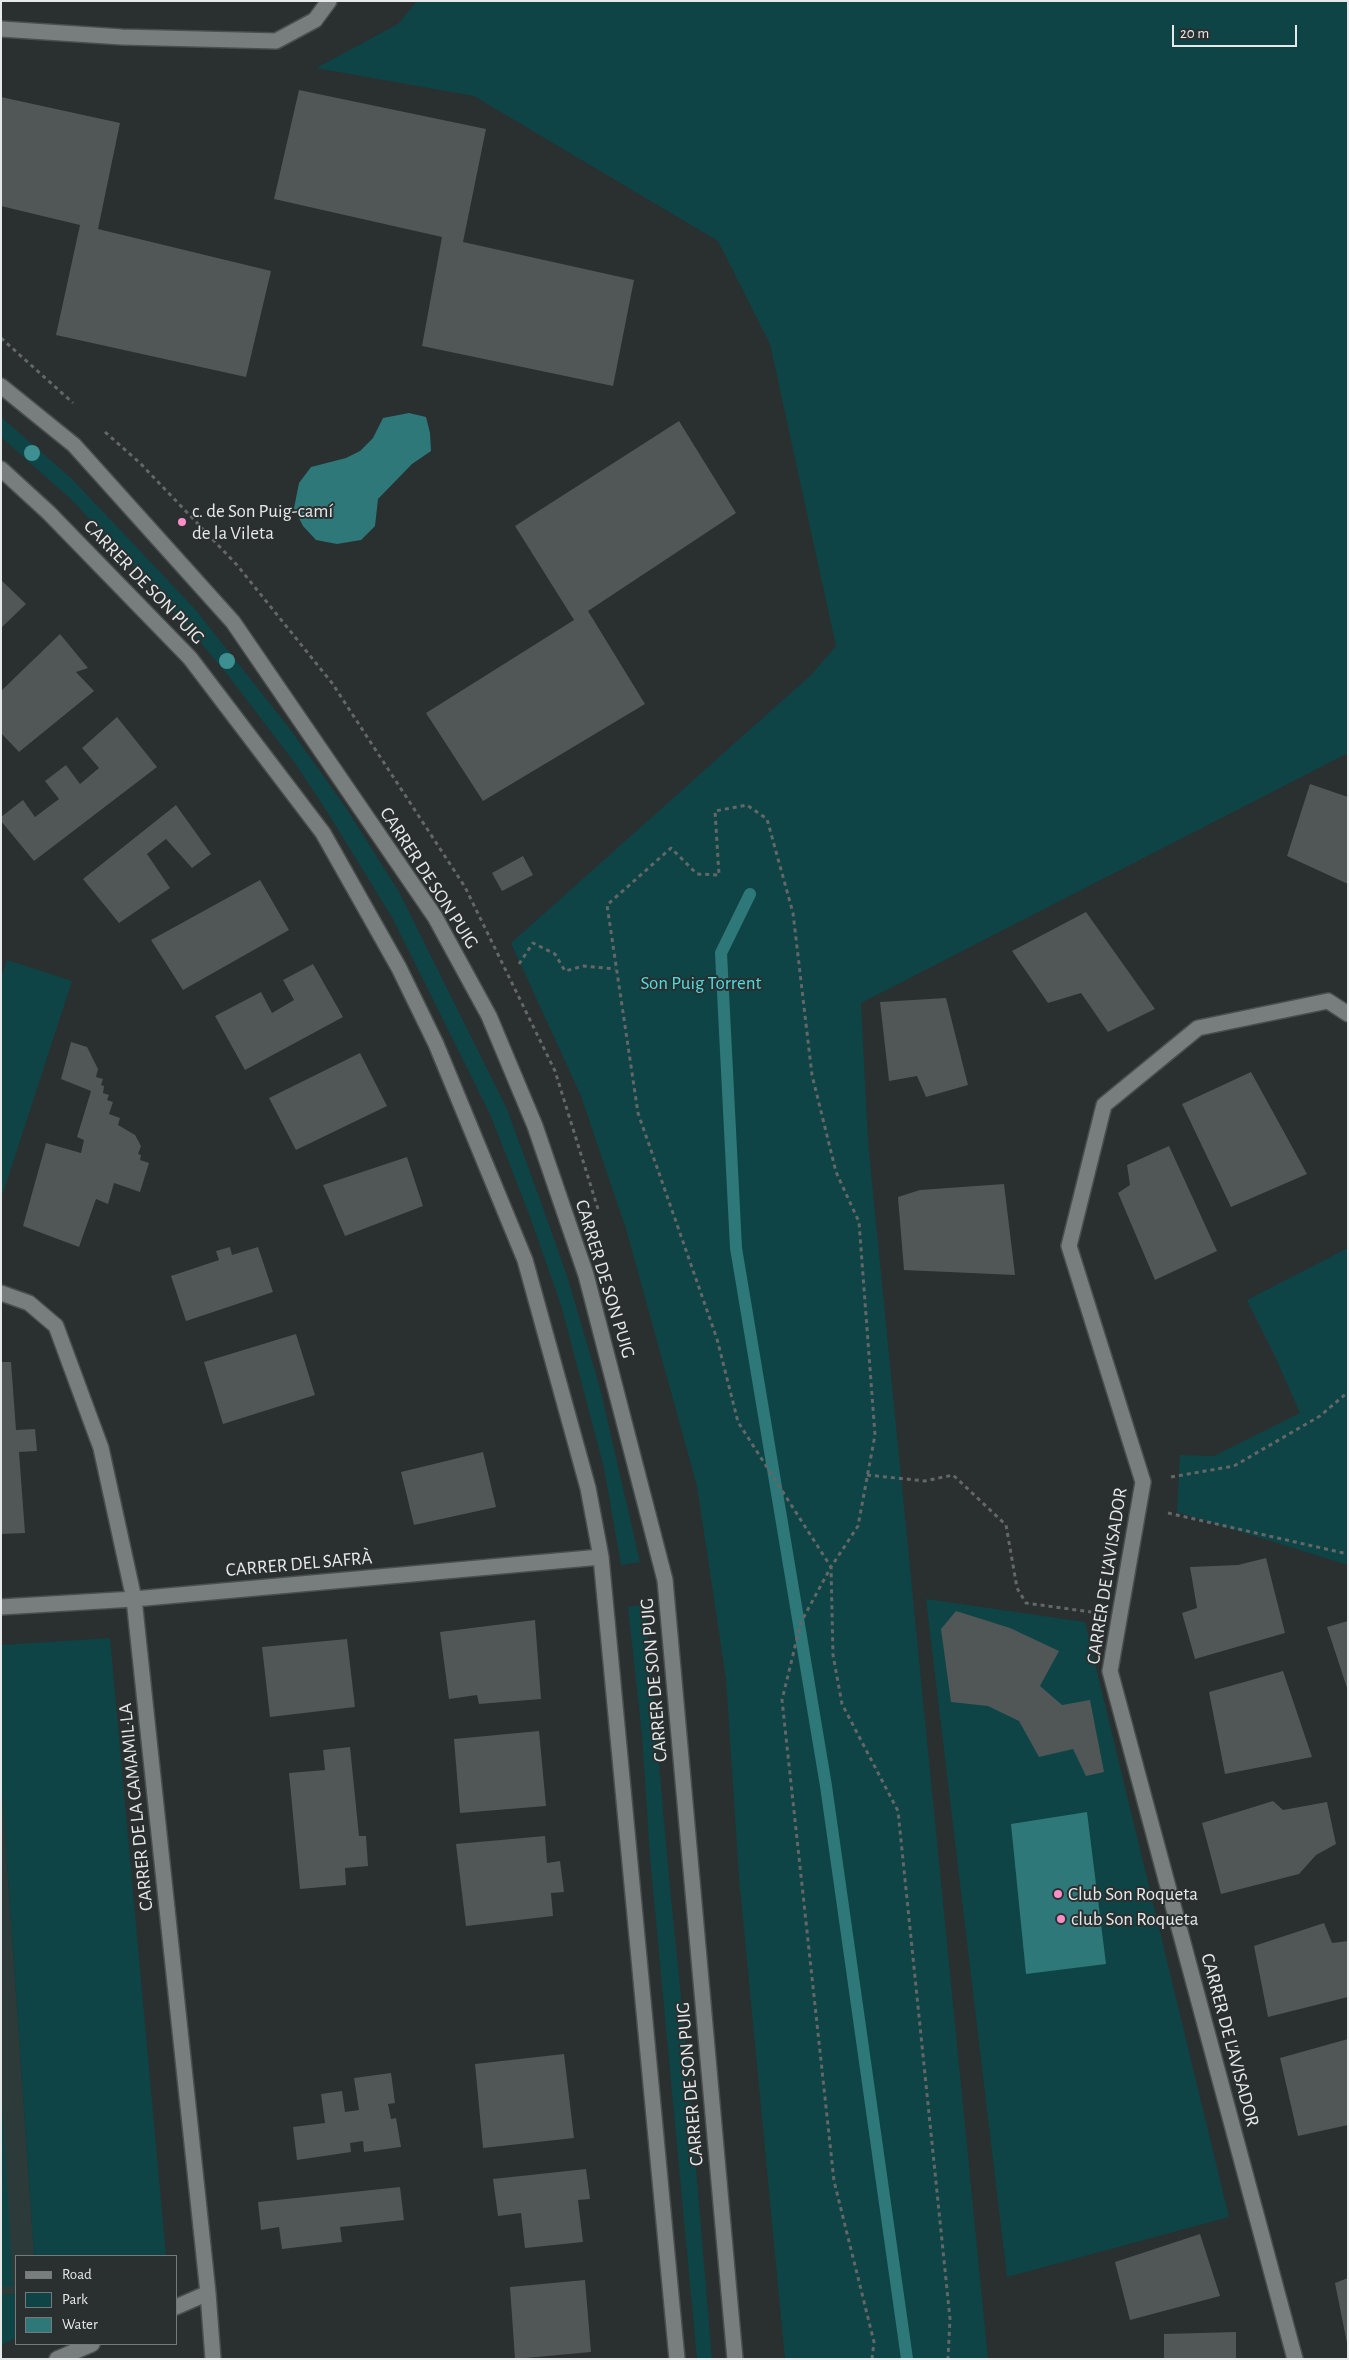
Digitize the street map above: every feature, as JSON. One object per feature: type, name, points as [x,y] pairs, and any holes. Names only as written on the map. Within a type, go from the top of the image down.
[{"type":"street","points":[[1,29],[122,37],[276,41],[314,20],[328,1]]},
{"type":"street","name":"CARRER DE SON PUIG","points":[[1,386],[74,446],[233,622],[435,917],[489,1016],[535,1126],[586,1275],[665,1580],[735,2359]]},
{"type":"street","name":"CARRER DE SON PUIG","points":[[1,469],[49,513],[190,658],[322,833],[399,968],[436,1044],[525,1260],[588,1488],[601,1557],[677,2359]]},
{"type":"street","name":"CARRER DE L'AVISADOR","points":[[1284,2325],[1110,1672],[1143,1482],[1069,1246],[1104,1105],[1198,1028],[1328,1001],[1348,1014]]},
{"type":"street","name":"CARRER DE LA CAMAMIL·LA","points":[[1,1293],[29,1303],[56,1326],[101,1448],[134,1599],[208,2293],[213,2359]]},
{"type":"street","name":"CARRER DEL SAFRÀ","points":[[1,1607],[134,1599],[601,1557]]},
{"type":"street","points":[[178,2306],[208,2293]]},
{"type":"street","points":[[1284,2325],[1284,2359]]},
{"type":"street","points":[[1284,2325],[1295,2359]]},
{"type":"street","points":[[57,2359],[90,2345]]},
{"type":"path","points":[[872,2359],[874,2342],[834,2181],[782,1700],[801,1622],[831,1567],[858,1526],[875,1435],[859,1222],[836,1172],[812,1075],[793,913],[767,820],[747,805],[715,812],[719,875],[697,874],[671,848],[607,905],[638,1113],[717,1339],[738,1422],[831,1567],[833,1655],[842,1704],[898,1812],[950,2319],[948,2359]]},
{"type":"path","points":[[519,964],[533,943],[555,954],[565,971],[584,966],[616,969]]},
{"type":"path","points":[[1143,1482],[1234,1466],[1320,1416],[1348,1392]]},
{"type":"path","points":[[867,1476],[925,1482],[953,1475],[1006,1525],[1017,1588],[1026,1603],[1120,1616]]},
{"type":"path","points":[[1139,1506],[1348,1554]]},
{"type":"shaded area","points":[[1,1775],[34,2255],[15,2255],[15,2294],[1,2295]]},
{"type":"green space","name":"Son Puig Torrent","points":[[417,1],[1348,1],[1348,753],[861,1003],[868,1142],[988,2359],[785,2359],[739,1877],[726,1679],[697,1486],[626,1229],[581,1096],[511,943],[811,675],[836,646],[770,344],[718,241],[474,96],[316,68],[398,24]]},
{"type":"green space","points":[[1,417],[71,478],[194,608],[290,729],[346,808],[399,892],[507,1109],[542,1205],[567,1276],[600,1388],[640,1562],[621,1565],[604,1468],[561,1305],[529,1214],[490,1114],[393,919],[295,763],[227,674],[166,602],[73,501],[1,437]]},
{"type":"green space","points":[[7,960],[72,981],[1,1199],[1,978]]},
{"type":"green space","points":[[1348,1248],[1348,1565],[1177,1512],[1180,1455],[1214,1456],[1300,1413],[1274,1354],[1247,1300]]},
{"type":"green space","name":"club Son Roqueta","points":[[926,1599],[1085,1622],[1229,2217],[1007,2277]]},
{"type":"green space","points":[[645,1604],[685,2037],[712,2359],[697,2359],[650,1857],[642,1735],[628,1607]]},
{"type":"green space","points":[[110,1638],[166,2255],[34,2255],[1,1775],[1,1645]]},
{"type":"green space","points":[[1,2082],[13,2286],[1,2287]]},
{"type":"green space","points":[[15,2294],[15,2338],[1,2345],[1,2295]]},
{"type":"water","points":[[409,413],[426,417],[430,433],[431,451],[412,464],[378,499],[375,526],[361,540],[337,544],[316,540],[303,526],[294,508],[299,483],[311,467],[346,458],[360,451],[373,438],[383,418]]},
{"type":"water","name":"Club Son Roqueta","points":[[1087,1812],[1106,1964],[1026,1974],[1011,1824]]},
{"type":"building","points":[[299,90],[486,129],[463,242],[634,280],[613,386],[422,346],[442,237],[274,199]]},
{"type":"building","points":[[1,97],[120,123],[98,229],[271,271],[246,377],[56,335],[80,225],[1,206]]},
{"type":"building","points":[[679,421],[736,513],[588,611],[645,704],[483,801],[426,713],[574,620],[515,526]]},
{"type":"building","points":[[1,580],[26,604],[1,628]]},
{"type":"building","points":[[60,634],[88,668],[76,672],[94,691],[19,752],[1,733],[1,691]]},
{"type":"building","points":[[117,717],[157,767],[34,861],[1,821],[1,817],[23,800],[35,817],[59,799],[45,781],[66,765],[80,784],[99,768],[82,748]]},
{"type":"building","points":[[1310,784],[1348,797],[1348,884],[1287,856]]},
{"type":"building","points":[[176,805],[211,854],[192,868],[166,839],[147,854],[170,888],[119,923],[83,879]]},
{"type":"building","points":[[523,856],[533,875],[502,891],[492,873]]},
{"type":"building","points":[[260,880],[289,930],[183,990],[151,940]]},
{"type":"building","points":[[1086,912],[1155,1009],[1108,1032],[1081,993],[1048,1003],[1012,951]]},
{"type":"building","points":[[313,964],[343,1017],[245,1070],[215,1016],[261,992],[272,1013],[294,1000],[283,980]]},
{"type":"building","points":[[946,998],[968,1085],[926,1097],[917,1076],[889,1081],[880,1002]]},
{"type":"building","points":[[71,1042],[87,1047],[98,1069],[96,1077],[103,1079],[101,1085],[104,1086],[103,1093],[109,1095],[107,1100],[113,1102],[109,1114],[120,1118],[118,1125],[135,1135],[141,1146],[138,1154],[141,1155],[140,1160],[149,1163],[140,1192],[114,1183],[108,1204],[96,1199],[79,1247],[23,1226],[46,1143],[81,1153],[84,1140],[77,1137],[91,1091],[61,1079]]},
{"type":"building","points":[[360,1053],[387,1106],[296,1150],[269,1098]]},
{"type":"building","points":[[1251,1072],[1307,1174],[1231,1207],[1182,1104]]},
{"type":"building","points":[[1169,1146],[1217,1251],[1155,1280],[1118,1193],[1130,1185],[1127,1165]]},
{"type":"building","points":[[407,1157],[423,1206],[345,1236],[323,1185]]},
{"type":"building","points":[[1004,1184],[1015,1275],[904,1270],[898,1197],[920,1190]]},
{"type":"building","points":[[230,1247],[232,1255],[258,1247],[273,1292],[186,1321],[171,1276],[219,1260],[216,1251]]},
{"type":"building","points":[[296,1334],[315,1395],[223,1424],[204,1362]]},
{"type":"building","points":[[1,1362],[11,1362],[16,1430],[35,1429],[37,1451],[19,1452],[25,1533],[1,1534]]},
{"type":"building","points":[[483,1452],[496,1507],[414,1525],[401,1472]]},
{"type":"building","points":[[1266,1558],[1285,1633],[1195,1659],[1182,1613],[1197,1608],[1190,1567],[1238,1565]]},
{"type":"building","points":[[956,1611],[1010,1628],[1059,1651],[1040,1686],[1062,1705],[1090,1700],[1104,1772],[1086,1776],[1073,1749],[1039,1757],[1019,1721],[988,1706],[951,1702],[941,1629]]},
{"type":"building","points":[[535,1620],[541,1699],[479,1704],[477,1695],[449,1699],[440,1632]]},
{"type":"building","points":[[1348,1621],[1348,1688],[1347,1688],[1327,1627]]},
{"type":"building","points":[[347,1639],[355,1707],[270,1717],[262,1647]]},
{"type":"building","points":[[1283,1671],[1312,1757],[1225,1774],[1209,1692]]},
{"type":"building","points":[[539,1731],[546,1806],[460,1813],[454,1739]]},
{"type":"building","points":[[350,1747],[359,1836],[366,1836],[368,1866],[345,1868],[346,1885],[300,1889],[289,1773],[325,1770],[323,1750]]},
{"type":"building","points":[[1273,1801],[1283,1810],[1327,1802],[1336,1844],[1316,1855],[1299,1874],[1221,1894],[1202,1823]]},
{"type":"building","points":[[545,1836],[547,1863],[560,1861],[564,1892],[551,1893],[553,1916],[466,1926],[456,1844]]},
{"type":"building","points":[[1324,1923],[1332,1943],[1348,1941],[1348,1997],[1268,2017],[1254,1946]]},
{"type":"building","points":[[1348,2039],[1348,2125],[1298,2136],[1280,2058]]},
{"type":"building","points":[[564,2054],[574,2138],[483,2148],[475,2064]]},
{"type":"building","points":[[391,2073],[395,2103],[388,2104],[391,2119],[396,2118],[401,2147],[364,2152],[363,2141],[350,2143],[351,2152],[297,2160],[293,2127],[325,2123],[321,2094],[342,2091],[345,2112],[359,2110],[354,2078]]},
{"type":"building","points":[[586,2169],[590,2199],[578,2200],[583,2242],[525,2248],[521,2213],[498,2216],[493,2179]]},
{"type":"building","points":[[400,2187],[404,2220],[340,2227],[342,2242],[282,2249],[279,2227],[261,2230],[258,2202]]},
{"type":"building","points":[[1200,2234],[1220,2296],[1130,2320],[1115,2262]]},
{"type":"building","points":[[1348,2278],[1348,2343],[1347,2343],[1335,2283]]},
{"type":"building","points":[[585,2280],[591,2352],[515,2359],[510,2287]]},
{"type":"building","points":[[1236,2332],[1236,2359],[1164,2359],[1164,2334]]},
{"type":"waterway","points":[[750,894],[721,953],[736,1248],[826,1786],[907,2359]]},
{"type":"place","name":"c. de Son Puig-camí de la Vileta","points":[[182,522]]},
{"type":"place","name":"Club Son Roqueta","points":[[1058,1894]]},
{"type":"place","name":"club Son Roqueta","points":[[1061,1919]]}]
